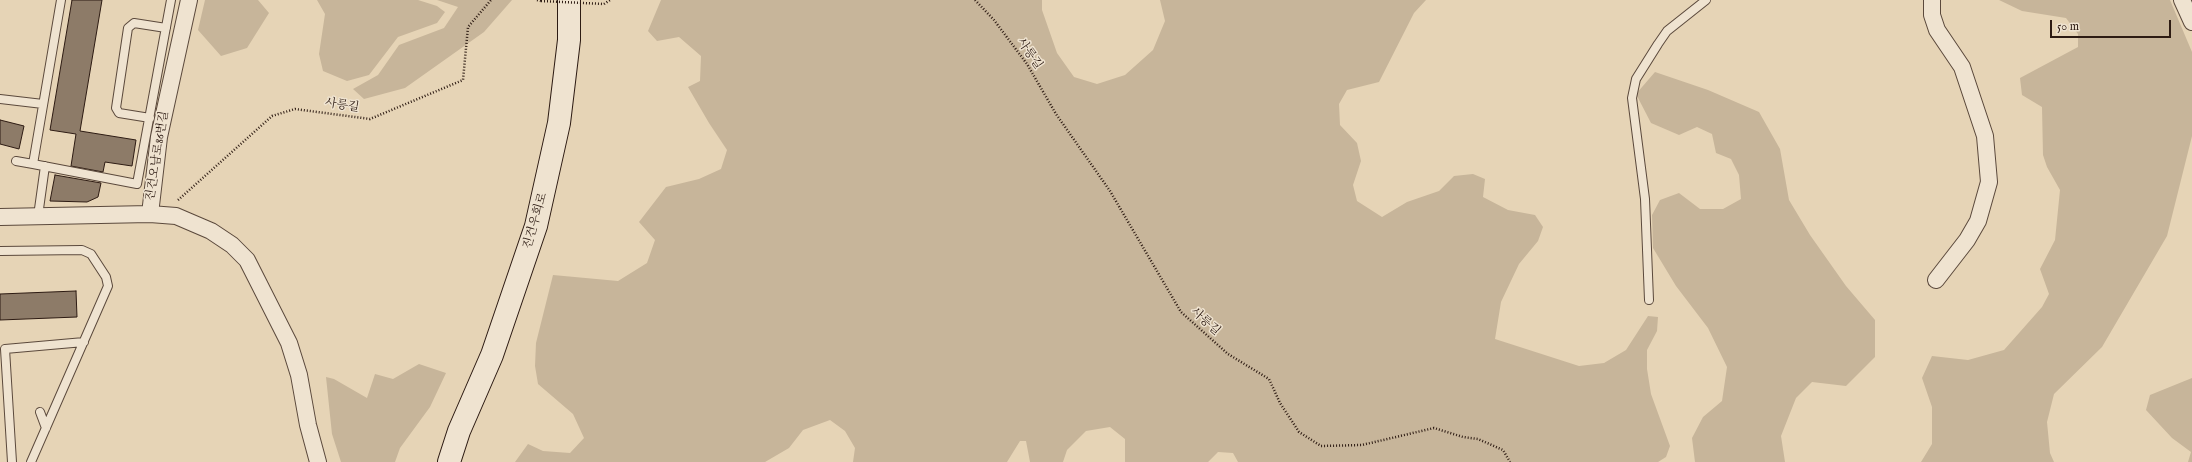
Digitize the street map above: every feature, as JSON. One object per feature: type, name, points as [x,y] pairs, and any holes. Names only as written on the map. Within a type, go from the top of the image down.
[{"type":"main road","name":"진건우회로","points":[[441,462],[459,431],[492,355],[536,226],[559,123],[568,40],[569,0]]},
{"type":"main road","name":"진건우회로","points":[[450,462],[459,431]]},
{"type":"street","name":"진건오남로86번길","points":[[0,217],[155,214],[159,137],[189,0]]},
{"type":"street","points":[[1932,0],[1932,15],[1937,30],[1962,67],[1986,136],[1990,182],[1978,220],[1967,240],[1936,280]]},
{"type":"street","points":[[2182,0],[2192,22]]},
{"type":"street","points":[[155,214],[176,216],[211,231],[232,245],[247,260],[289,344],[299,375],[308,425],[318,462]]},
{"type":"lane","points":[[33,164],[61,0]]},
{"type":"lane","points":[[16,161],[138,184],[171,0]]},
{"type":"lane","points":[[1649,300],[1645,199],[1632,98],[1636,79],[1658,44],[1668,32],[1706,0]]},
{"type":"lane","points":[[150,118],[119,113],[116,108],[128,28],[134,23],[166,28]]},
{"type":"lane","points":[[0,99],[43,104]]},
{"type":"lane","points":[[38,216],[46,166]]},
{"type":"lane","points":[[0,251],[82,250],[91,254],[106,277],[108,286],[31,462]]},
{"type":"lane","points":[[12,462],[5,349],[84,342]]},
{"type":"lane","points":[[40,412],[46,428]]},
{"type":"path","name":"사릉길","points":[[155,214],[272,116],[294,109],[370,119],[463,80],[468,28],[491,0]]},
{"type":"path","points":[[537,0],[604,4],[610,0]]},
{"type":"path","name":"사릉길","points":[[975,0],[994,20],[1027,64],[1056,114],[1110,191],[1181,312],[1228,354],[1269,378],[1280,403],[1299,432],[1321,446],[1362,445],[1434,428],[1463,438],[1478,440],[1503,450],[1510,462]]},
{"type":"shaded area","points":[[205,0],[258,0],[269,13],[247,48],[221,56],[198,30]]},
{"type":"shaded area","points":[[317,0],[418,0],[437,6],[445,12],[437,23],[398,37],[369,75],[347,81],[323,71],[319,54],[325,14]]},
{"type":"shaded area","points":[[437,0],[512,0],[484,32],[405,88],[364,99],[353,89],[378,75],[399,45],[444,28],[458,7]]},
{"type":"shaded area","points":[[661,0],[1042,0],[1042,10],[1057,53],[1074,77],[1097,84],[1125,75],[1153,50],[1165,21],[1160,0],[1426,0],[1414,13],[1379,82],[1347,90],[1339,104],[1340,125],[1357,143],[1361,161],[1353,185],[1357,201],[1382,217],[1407,202],[1439,191],[1454,176],[1473,174],[1485,179],[1483,197],[1508,210],[1535,215],[1543,227],[1538,241],[1519,264],[1501,302],[1495,339],[1579,366],[1604,363],[1626,350],[1648,316],[1658,317],[1657,331],[1647,350],[1647,369],[1651,394],[1670,446],[1666,457],[1658,462],[1238,462],[1233,453],[1218,452],[1208,462],[1125,462],[1125,439],[1110,427],[1086,431],[1067,450],[1063,462],[1030,462],[1026,441],[1020,441],[1007,462],[853,462],[855,448],[845,431],[830,420],[803,430],[789,448],[765,462],[515,462],[528,444],[543,451],[570,453],[584,438],[573,414],[538,384],[535,366],[536,343],[553,275],[618,281],[647,263],[655,240],[639,222],[666,187],[699,179],[721,169],[727,150],[688,87],[700,81],[701,56],[679,37],[657,41],[648,31]]},
{"type":"shaded area","points":[[1999,0],[2170,0],[2192,52],[2192,136],[2167,236],[2102,347],[2054,394],[2047,422],[2050,453],[2054,462],[1921,462],[1932,444],[1932,407],[1922,378],[1932,356],[1968,360],[2004,350],[2042,307],[2049,294],[2040,269],[2055,240],[2060,190],[2047,167],[2043,155],[2042,107],[2022,95],[2020,78],[2078,47],[2078,34],[2066,18],[2022,11]]},
{"type":"shaded area","points":[[1655,72],[1708,90],[1759,112],[1780,149],[1789,200],[1810,235],[1846,286],[1875,320],[1875,357],[1846,386],[1812,382],[1796,398],[1781,436],[1785,462],[1695,462],[1692,438],[1703,417],[1722,401],[1727,367],[1708,328],[1676,286],[1653,248],[1652,215],[1660,200],[1679,193],[1700,209],[1723,209],[1741,199],[1739,175],[1731,159],[1716,153],[1712,134],[1697,127],[1679,135],[1651,123],[1636,94]]},
{"type":"shaded area","points":[[419,364],[446,373],[430,407],[400,448],[395,462],[341,462],[332,434],[326,377],[334,379],[367,398],[375,374],[393,379]]},
{"type":"shaded area","points":[[2192,378],[2192,462],[2188,462],[2191,452],[2172,438],[2146,410],[2150,395]]},
{"type":"building","points":[[72,0],[102,0],[80,131],[136,140],[132,166],[105,162],[103,172],[71,166],[76,134],[50,130]]},
{"type":"building","points":[[0,120],[24,126],[19,149],[0,144]]},
{"type":"building","points":[[55,175],[101,183],[98,197],[87,202],[50,201]]},
{"type":"building","points":[[76,291],[77,317],[0,320],[0,294]]}]
